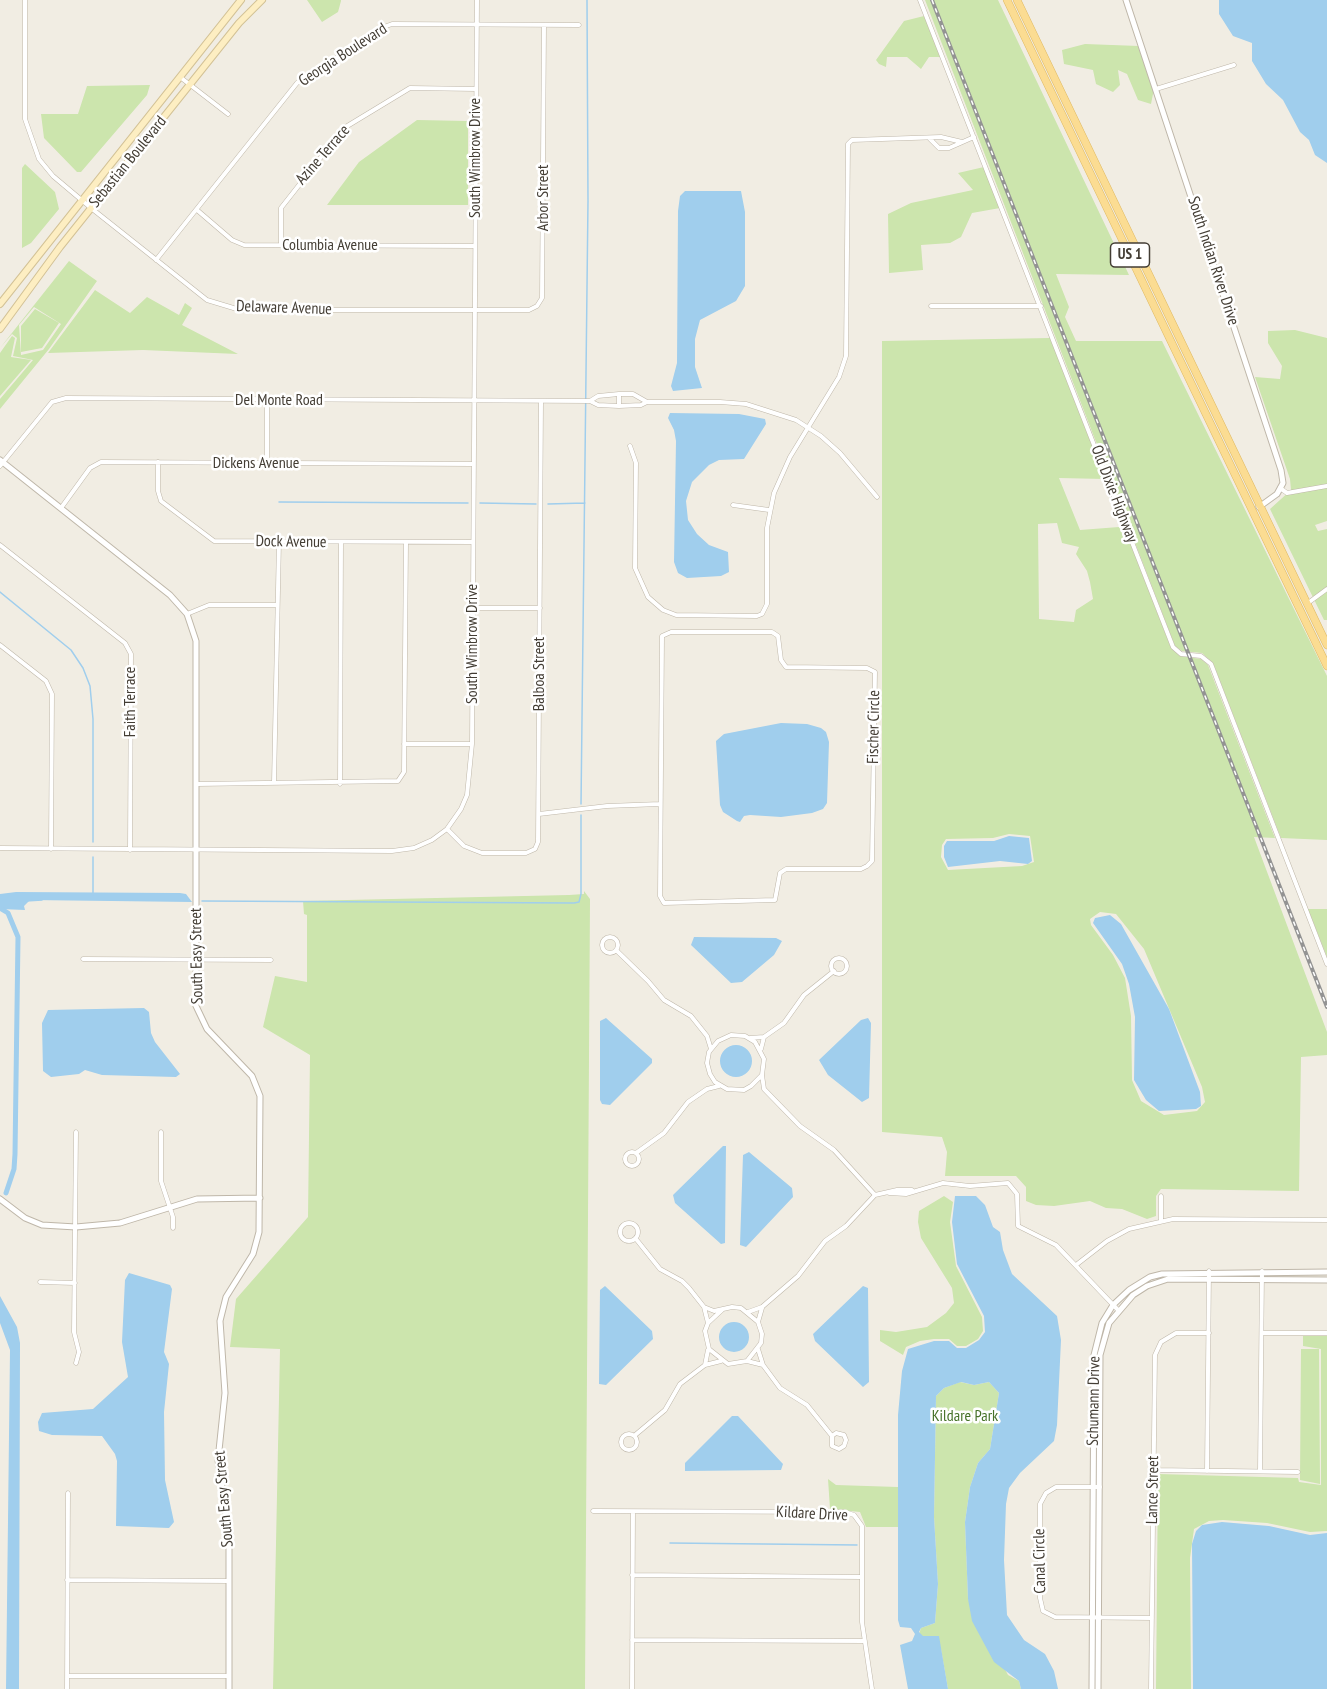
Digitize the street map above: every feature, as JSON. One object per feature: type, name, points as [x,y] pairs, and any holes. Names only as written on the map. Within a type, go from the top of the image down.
[{"type":"main road","name":"Sebastian Boulevard","points":[[0,304],[242,0]]},
{"type":"main road","name":"Sebastian Boulevard","points":[[0,329],[91,208],[240,23],[262,0]]},
{"type":"main road","name":"US 1","points":[[1007,0],[1327,666]]},
{"type":"main road","name":"US 1","points":[[1015,0],[1036,39],[1327,645]]},
{"type":"main road","points":[[1120,236],[1134,242]]},
{"type":"main road","points":[[1129,254],[1142,259]]},
{"type":"street","name":"Delaware Avenue","points":[[25,0],[24,99],[29,136],[39,159],[53,176],[82,201],[207,300],[240,309],[474,311]]},
{"type":"street","name":"South Wimbrow Drive","points":[[0,849],[392,851],[414,848],[432,840],[447,828],[467,795],[472,744],[477,0]]},
{"type":"street","name":"Old Dixie Highway","points":[[920,0],[1173,647],[1181,654],[1201,656],[1210,664],[1327,964]]},
{"type":"street","name":"South Indian River Drive","points":[[1126,0],[1281,470],[1283,483],[1280,488]]},
{"type":"street","name":"Georgia Boulevard","points":[[156,260],[305,76],[392,24],[579,25]]},
{"type":"street","name":"Arbor Street","points":[[474,311],[529,310],[537,306],[542,298],[544,25]]},
{"type":"street","points":[[1156,89],[1234,65]]},
{"type":"street","points":[[180,77],[228,114]]},
{"type":"street","name":"Azine Terrace","points":[[281,245],[281,208],[344,128],[410,88],[476,89]]},
{"type":"street","points":[[930,140],[935,146],[944,149],[955,147],[974,137]]},
{"type":"street","points":[[630,446],[636,463],[637,577],[648,597],[663,610],[688,616],[762,614],[767,604],[769,510],[780,476],[838,377],[846,356],[848,144],[852,140],[952,138],[962,142]]},
{"type":"street","name":"Columbia Avenue","points":[[197,210],[232,240],[244,245],[475,246]]},
{"type":"street","points":[[931,306],[1041,306]]},
{"type":"street","points":[[619,394],[619,406]]},
{"type":"street","points":[[590,401],[598,396],[633,394],[647,402]]},
{"type":"street","name":"Del Monte Road","points":[[1,463],[52,402],[66,398],[590,401]]},
{"type":"street","points":[[267,400],[267,462]]},
{"type":"street","points":[[590,401],[598,405],[619,406],[641,405],[647,402],[746,404],[772,410],[808,428],[840,453],[877,497]]},
{"type":"street","name":"Balboa Street","points":[[447,828],[464,846],[482,853],[526,853],[535,849],[538,842],[541,402]]},
{"type":"street","name":"Dickens Avenue","points":[[61,508],[90,468],[101,462],[473,464]]},
{"type":"street","name":"Dock Avenue","points":[[159,462],[158,491],[161,501],[207,537],[220,541],[473,542]]},
{"type":"street","name":"South Easy Street","points":[[1,463],[170,595],[187,614],[196,641],[198,657],[196,1006],[207,1029],[244,1066],[257,1087],[260,1198],[257,1244],[226,1297],[220,1321],[225,1393],[218,1460],[228,1522],[229,1689]]},
{"type":"street","points":[[1252,511],[1261,507],[1280,488],[1287,493],[1327,486]]},
{"type":"street","points":[[733,505],[769,510]]},
{"type":"street","points":[[274,783],[279,541]]},
{"type":"street","points":[[340,542],[340,783]]},
{"type":"street","points":[[197,784],[398,781],[404,772],[406,542]]},
{"type":"street","name":"Faith Terrace","points":[[0,545],[125,643],[131,654],[130,850]]},
{"type":"street","points":[[1307,603],[1327,589]]},
{"type":"street","points":[[187,614],[209,605],[277,605]]},
{"type":"street","points":[[473,608],[540,608]]},
{"type":"street","name":"Fischer Circle","points":[[772,632],[778,636],[781,660],[786,667],[867,668],[875,672],[872,861],[867,866],[786,869],[780,873],[775,900],[664,903],[660,896],[660,804],[662,636],[666,633],[772,632]]},
{"type":"street","points":[[0,645],[46,681],[52,694],[51,849]]},
{"type":"street","points":[[404,744],[472,744]]},
{"type":"street","points":[[538,814],[607,806],[660,804]]},
{"type":"street","points":[[616,951],[610,953],[605,951],[604,940],[611,938],[616,940],[616,951],[648,981],[663,1000],[691,1016],[707,1036],[711,1049]]},
{"type":"street","points":[[841,958],[846,962],[847,968],[843,973],[834,971],[832,965],[836,959],[841,958]]},
{"type":"street","points":[[83,959],[271,960]]},
{"type":"street","points":[[762,1075],[751,1086],[735,1091],[720,1086],[711,1077],[707,1063],[711,1049],[720,1039],[734,1034],[750,1038],[764,1036],[784,1023],[804,994],[834,971]]},
{"type":"street","points":[[707,1036],[720,1039]]},
{"type":"street","points":[[761,1049],[764,1036]]},
{"type":"street","points":[[750,1038],[761,1049],[764,1059],[762,1075],[764,1089]]},
{"type":"street","points":[[707,1089],[711,1077]]},
{"type":"street","points":[[636,1153],[664,1133],[681,1108],[707,1089],[720,1086]]},
{"type":"street","points":[[751,1086],[764,1089],[800,1126],[834,1150],[875,1195]]},
{"type":"street","points":[[76,1132],[74,1332],[79,1352],[76,1364]]},
{"type":"street","points":[[161,1132],[161,1181],[173,1228]]},
{"type":"street","points":[[748,1312],[762,1307],[804,1270],[825,1241],[846,1226],[875,1195],[889,1193],[897,1195],[943,1183],[970,1186],[1008,1183],[1017,1194],[1018,1227],[1056,1245],[1118,1310]]},
{"type":"street","points":[[1161,1196],[1161,1221]]},
{"type":"street","points":[[0,1199],[25,1218],[42,1225],[76,1227],[120,1223],[197,1199],[260,1198]]},
{"type":"street","points":[[1076,1265],[1107,1241],[1129,1229],[1161,1221],[1327,1220]]},
{"type":"street","points":[[631,1223],[637,1227],[639,1233],[636,1239],[628,1241],[622,1238],[620,1230],[624,1225],[631,1223]]},
{"type":"street","points":[[636,1239],[660,1269],[682,1281],[704,1307],[708,1323],[705,1341],[709,1349],[721,1361]]},
{"type":"street","points":[[1208,1471],[1209,1271]]},
{"type":"street","points":[[1260,1471],[1262,1271]]},
{"type":"street","name":"Schumann Drive","points":[[1097,1487],[1094,1355],[1102,1323],[1113,1305],[1129,1290],[1150,1277],[1172,1272],[1327,1272]]},
{"type":"street","points":[[1314,1272],[1315,1280]]},
{"type":"street","name":"Schumann Drive","points":[[1098,1689],[1096,1617],[1100,1355],[1109,1323],[1118,1310],[1147,1286],[1168,1280],[1327,1280]]},
{"type":"street","points":[[40,1282],[75,1282]]},
{"type":"street","points":[[704,1307],[714,1311],[732,1307],[748,1312],[758,1322],[762,1334],[759,1349],[763,1365],[780,1388],[807,1405],[832,1436],[832,1446],[839,1449],[844,1446],[846,1440],[843,1434],[832,1436]]},
{"type":"street","points":[[758,1322],[762,1307]]},
{"type":"street","points":[[708,1323],[722,1310]]},
{"type":"street","name":"Lance Street","points":[[1151,1689],[1155,1355],[1161,1341],[1176,1333],[1209,1333]]},
{"type":"street","points":[[1262,1333],[1327,1333]]},
{"type":"street","points":[[705,1365],[709,1349]]},
{"type":"street","points":[[634,1436],[665,1410],[680,1384],[705,1365],[721,1361],[736,1365],[747,1361],[759,1349]]},
{"type":"street","points":[[747,1361],[763,1365]]},
{"type":"street","points":[[628,1434],[634,1436],[635,1446],[630,1450],[623,1447],[621,1443],[623,1436],[628,1434]]},
{"type":"street","points":[[1154,1470],[1298,1472]]},
{"type":"street","name":"Canal Circle","points":[[1097,1487],[1056,1487],[1046,1493],[1040,1504],[1040,1598],[1043,1611],[1055,1617],[1152,1618]]},
{"type":"street","points":[[67,1689],[68,1493]]},
{"type":"street","name":"Kildare Drive","points":[[593,1511],[852,1514],[858,1518],[862,1526],[861,1577],[865,1641],[872,1689]]},
{"type":"street","points":[[632,1689],[633,1512]]},
{"type":"street","points":[[632,1575],[861,1577]]},
{"type":"street","points":[[67,1580],[229,1581]]},
{"type":"street","name":"Schumann Drive","points":[[1092,1689],[1096,1617]]},
{"type":"street","points":[[632,1640],[865,1641]]},
{"type":"street","points":[[67,1676],[229,1676]]},
{"type":"green space","points":[[307,0],[341,1],[338,12],[322,22]]},
{"type":"green space","points":[[925,0],[998,0],[1129,275],[1056,274],[1069,307],[1065,317],[1076,341],[1162,341],[1327,676],[1327,840],[1281,838],[1213,663],[1202,653],[1182,651],[1175,646]]},
{"type":"green space","points":[[924,16],[940,57],[929,57],[921,69],[907,57],[887,57],[886,67],[879,64],[876,60],[904,21]]},
{"type":"green space","points":[[1085,44],[1139,46],[1154,89],[1151,104],[1138,100],[1127,74],[1118,70],[1120,85],[1113,92],[1096,84],[1093,70],[1064,64],[1062,50]]},
{"type":"green space","points":[[150,85],[147,95],[81,172],[77,172],[44,138],[41,114],[78,114],[87,86]]},
{"type":"green space","points":[[417,120],[468,121],[468,205],[327,205],[359,162]]},
{"type":"green space","points":[[25,164],[55,192],[59,209],[31,243],[22,248],[22,168]]},
{"type":"green space","points":[[984,167],[1000,208],[972,213],[961,237],[950,243],[921,245],[923,270],[889,273],[888,214],[911,203],[973,190],[958,173]]},
{"type":"green space","points":[[69,261],[97,281],[49,349],[0,409],[0,399],[33,360],[13,356],[17,338],[12,334],[0,348]],"holes":[[[34,307],[61,324],[43,350],[21,355],[19,325]]]},
{"type":"green space","points":[[95,290],[130,313],[147,297],[179,315],[185,303],[192,308],[182,325],[238,354],[143,350],[48,353]]},
{"type":"green space","points":[[35,309],[59,323],[42,348],[21,352],[21,326]]},
{"type":"green space","points":[[1295,330],[1327,338],[1327,521],[1315,525],[1318,531],[1327,529],[1327,620],[1324,620],[1270,509],[1291,490],[1290,479],[1255,377],[1280,379],[1282,366],[1268,343],[1268,331]]},
{"type":"green space","points":[[12,336],[15,338],[11,357],[31,360],[0,396],[0,353]]},
{"type":"green space","points":[[1050,338],[1105,479],[1059,478],[1080,530],[1119,527],[1120,517],[1171,648],[1180,656],[1201,659],[1208,665],[1275,838],[1254,837],[1327,1032],[1327,1055],[1301,1057],[1299,1191],[1161,1189],[1156,1196],[1156,1216],[1147,1219],[1122,1209],[1106,1208],[1090,1201],[1054,1206],[1036,1205],[1026,1201],[1026,1187],[1016,1176],[945,1176],[947,1152],[942,1137],[882,1132],[882,341]],"holes":[[[1057,523],[1062,543],[1079,547],[1076,554],[1087,571],[1093,599],[1076,610],[1074,622],[1039,619],[1038,524]],[[1009,834],[1030,836],[1034,862],[1022,866],[948,870],[941,857],[942,845],[946,839],[993,838]],[[1100,912],[1116,914],[1144,949],[1202,1087],[1205,1102],[1197,1111],[1164,1115],[1141,1101],[1132,1080],[1131,1016],[1125,978],[1113,955],[1091,925],[1090,919]]]},
{"type":"green space","points":[[584,891],[590,899],[585,1689],[273,1689],[280,1349],[230,1347],[236,1299],[308,1217],[310,1055],[263,1027],[275,976],[307,982],[307,915],[304,914],[303,901],[569,895],[584,894]]},
{"type":"green space","points":[[1308,909],[1327,909],[1327,957]]},
{"type":"green space","points":[[944,1196],[953,1202],[950,1222],[956,1266],[982,1317],[983,1331],[978,1339],[966,1346],[957,1346],[949,1339],[920,1341],[906,1347],[903,1355],[880,1341],[880,1330],[896,1332],[927,1327],[946,1313],[954,1303],[952,1288],[921,1238],[918,1222],[919,1211]]},
{"type":"green space","points":[[1303,1336],[1327,1336],[1327,1531],[1310,1532],[1267,1523],[1223,1520],[1209,1521],[1194,1529],[1190,1558],[1191,1689],[1156,1689],[1158,1474],[1298,1478],[1299,1482],[1321,1485],[1321,1349],[1303,1346]]},
{"type":"green space","points":[[1301,1349],[1319,1349],[1320,1484],[1300,1480]]},
{"type":"green space","name":"Kildare Park","points":[[960,1382],[974,1385],[989,1382],[999,1393],[990,1449],[978,1463],[970,1487],[965,1522],[968,1599],[1008,1675],[1019,1681],[1021,1689],[948,1689],[941,1649],[919,1634],[921,1628],[935,1623],[938,1584],[934,1517],[936,1396],[944,1388]]},
{"type":"green space","points":[[828,1479],[836,1485],[898,1487],[898,1527],[866,1527],[860,1512],[830,1509]]},
{"type":"water","points":[[1219,0],[1327,0],[1327,163],[1315,155],[1309,140],[1300,132],[1283,100],[1266,84],[1252,61],[1252,43],[1233,36],[1219,14]]},
{"type":"water","points":[[685,191],[741,191],[745,212],[745,286],[736,301],[700,320],[695,339],[695,367],[702,388],[673,391],[671,386],[677,363],[678,211],[680,196]]},
{"type":"water","points":[[670,413],[739,414],[765,419],[766,424],[744,459],[719,460],[709,465],[692,482],[686,501],[688,520],[697,534],[709,545],[728,552],[729,572],[721,576],[687,578],[678,573],[674,562],[676,441],[668,418]]},
{"type":"water","points":[[781,723],[807,724],[826,732],[829,742],[827,803],[823,809],[812,813],[781,817],[750,815],[744,816],[740,822],[737,821],[723,812],[720,805],[716,741],[724,734]]},
{"type":"water","points":[[1009,836],[1029,838],[1032,861],[1028,864],[1000,861],[948,867],[944,857],[944,846],[947,841],[994,841]]},
{"type":"water","points":[[16,892],[180,893],[186,894],[192,902],[30,900],[24,906],[25,910],[0,909],[0,894]]},
{"type":"water","points":[[1110,915],[1121,924],[1169,1009],[1200,1092],[1201,1106],[1196,1109],[1159,1111],[1146,1100],[1134,1080],[1135,1017],[1129,984],[1122,964],[1093,923],[1095,918]]},
{"type":"water","points":[[694,937],[776,938],[782,941],[774,955],[742,982],[731,983],[691,945]]},
{"type":"water","points":[[144,1008],[149,1012],[151,1033],[155,1042],[180,1074],[176,1077],[102,1075],[85,1070],[79,1074],[51,1077],[43,1071],[42,1023],[48,1010]]},
{"type":"water","points":[[606,1018],[652,1059],[652,1063],[610,1105],[602,1104],[600,1100],[600,1021]]},
{"type":"water","points":[[868,1018],[871,1023],[869,1098],[862,1102],[828,1075],[819,1060],[861,1020]]},
{"type":"water","points":[[736,1045],[747,1050],[752,1061],[747,1072],[736,1077],[725,1072],[720,1061],[725,1050]]},
{"type":"water","points":[[723,1146],[726,1146],[725,1243],[721,1244],[675,1203],[673,1195]]},
{"type":"water","points":[[749,1152],[792,1188],[793,1197],[746,1247],[740,1245],[743,1155]]},
{"type":"water","points":[[955,1196],[976,1196],[985,1205],[993,1227],[1000,1232],[1003,1250],[1012,1274],[1057,1316],[1061,1340],[1057,1425],[1054,1441],[1020,1473],[1009,1488],[1006,1504],[1004,1560],[1007,1615],[1024,1640],[1045,1654],[1054,1671],[1058,1689],[1021,1689],[1019,1681],[994,1662],[972,1621],[968,1599],[965,1522],[970,1487],[978,1463],[990,1449],[999,1393],[989,1382],[974,1385],[961,1382],[944,1388],[936,1396],[934,1517],[938,1584],[935,1623],[921,1628],[919,1632],[923,1636],[939,1636],[948,1689],[908,1689],[900,1645],[912,1641],[915,1634],[911,1628],[900,1627],[898,1620],[898,1415],[902,1371],[908,1349],[934,1341],[949,1341],[957,1348],[966,1348],[979,1340],[985,1332],[984,1316],[957,1264],[952,1222]]},
{"type":"water","points":[[129,1273],[170,1285],[172,1289],[164,1352],[169,1364],[164,1412],[165,1480],[174,1522],[169,1528],[116,1526],[117,1461],[115,1454],[102,1436],[52,1435],[39,1431],[38,1422],[42,1413],[93,1409],[128,1377],[122,1342],[125,1280]]},
{"type":"water","points":[[605,1286],[652,1331],[653,1339],[606,1385],[599,1384],[600,1290]]},
{"type":"water","points":[[863,1286],[868,1288],[869,1382],[863,1387],[815,1341],[813,1334]]},
{"type":"water","points":[[0,1296],[17,1327],[20,1343],[19,1689],[6,1689],[10,1350],[0,1323]]},
{"type":"water","points":[[734,1322],[745,1326],[749,1337],[745,1348],[734,1352],[723,1348],[719,1337],[723,1326]]},
{"type":"water","points":[[732,1416],[738,1416],[783,1464],[781,1470],[685,1471],[685,1463]]},
{"type":"water","points":[[1222,1522],[1269,1526],[1310,1535],[1327,1533],[1327,1689],[1193,1689],[1192,1544],[1196,1531],[1202,1525]]},
{"type":"waterway","points":[[581,804],[588,201],[587,0]]},
{"type":"waterway","points":[[279,502],[468,503]]},
{"type":"waterway","points":[[480,503],[536,504]]},
{"type":"waterway","points":[[548,504],[585,503]]},
{"type":"waterway","points":[[0,592],[71,650],[83,668],[90,686],[93,719],[93,842]]},
{"type":"waterway","points":[[202,901],[579,902],[581,894],[581,815]]},
{"type":"waterway","points":[[93,857],[93,895]]},
{"type":"waterway","points":[[26,901],[42,900]]},
{"type":"waterway","points":[[0,908],[8,913],[18,937],[15,1154],[14,1169],[6,1193]]},
{"type":"waterway","points":[[670,1543],[857,1545]]},
{"type":"railway","points":[[932,0],[1327,1007]]}]
